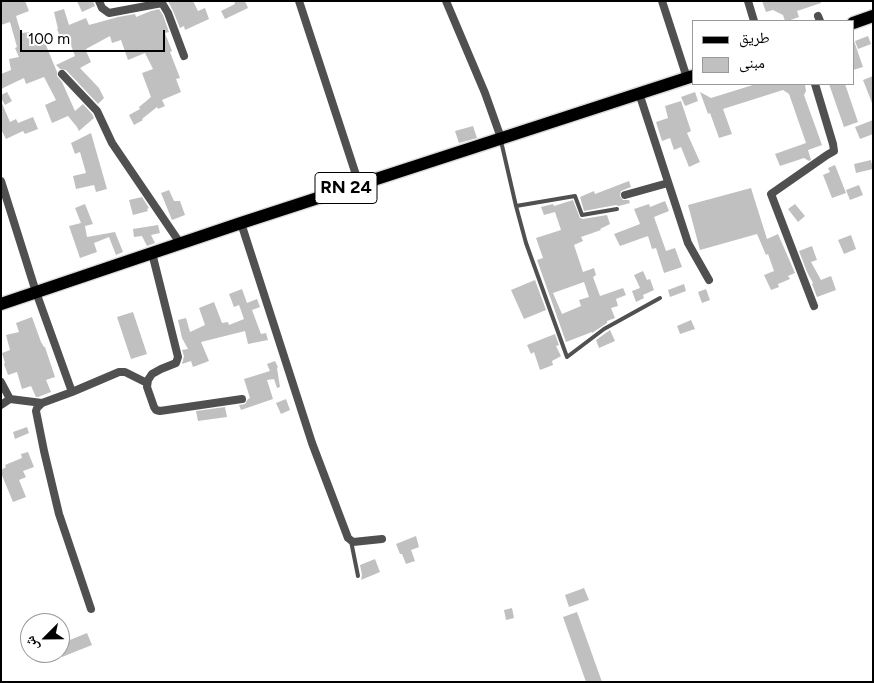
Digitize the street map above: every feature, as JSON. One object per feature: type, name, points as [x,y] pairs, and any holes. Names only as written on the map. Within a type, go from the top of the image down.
[{"type":"main road","points":[[854,23],[873,16]]},
{"type":"main road","name":"RN 24","points":[[1,304],[359,184],[690,77]]},
{"type":"street","points":[[99,1],[102,8],[109,13],[162,3],[165,6],[184,56]]},
{"type":"street","points":[[299,1],[359,184]]},
{"type":"street","points":[[446,1],[485,94],[501,138]]},
{"type":"street","points":[[662,1],[690,77]]},
{"type":"street","points":[[748,1],[754,20]]},
{"type":"street","points":[[62,74],[97,112],[112,143],[180,243]]},
{"type":"street","points":[[814,306],[771,194],[834,151],[834,144],[815,85]]},
{"type":"street","points":[[639,93],[688,244],[709,280]]},
{"type":"street","points":[[1,181],[4,200],[72,392]]},
{"type":"street","points":[[625,195],[668,183]]},
{"type":"street","points":[[241,223],[312,443],[348,538],[353,542],[382,540]]},
{"type":"street","points":[[152,253],[178,357],[176,363],[152,374],[147,383],[154,407],[160,412],[242,399]]},
{"type":"street","points":[[91,609],[59,514],[36,412],[42,403],[119,372],[124,372],[147,383]]},
{"type":"street","points":[[1,382],[10,399]]},
{"type":"street","points":[[1,405],[10,399],[42,403]]},
{"type":"lane","points":[[501,138],[526,243],[567,357],[604,329],[660,298]]},
{"type":"lane","points":[[516,206],[575,196],[582,215],[617,209]]},
{"type":"lane","points":[[351,541],[358,576]]},
{"type":"building","points":[[1,1],[25,1],[29,11],[16,16],[21,33],[32,32],[33,42],[43,38],[57,76],[62,82],[75,111],[83,104],[94,118],[79,131],[68,116],[52,123],[45,105],[56,100],[44,77],[26,84],[24,78],[1,89],[1,74],[11,70],[9,59],[19,57],[15,48],[17,47],[10,22],[1,25]]},
{"type":"building","points":[[77,1],[93,1],[95,6],[82,12]]},
{"type":"building","points":[[168,1],[193,1],[198,11],[205,8],[209,19],[185,30],[184,26],[180,28]]},
{"type":"building","points":[[234,1],[245,1],[248,8],[225,19],[221,11],[235,4]]},
{"type":"building","points":[[762,1],[821,1],[821,3],[797,11],[799,17],[791,20],[785,20],[783,15],[773,10],[766,12]]},
{"type":"building","points":[[64,9],[69,25],[86,18],[89,25],[135,14],[136,17],[159,9],[169,32],[165,33],[180,78],[176,79],[181,92],[162,100],[165,106],[158,109],[157,107],[143,120],[134,125],[129,115],[140,109],[139,107],[151,97],[142,73],[153,69],[145,53],[128,60],[121,40],[112,43],[110,36],[86,49],[91,62],[80,68],[99,88],[104,98],[98,104],[66,70],[60,69],[56,65],[75,56],[69,40],[62,42],[57,29],[54,12]]},
{"type":"building","points":[[868,36],[871,44],[858,49],[855,41]]},
{"type":"building","points":[[854,41],[863,67],[854,70]]},
{"type":"building","points":[[873,76],[873,102],[872,103],[863,80]]},
{"type":"building","points":[[753,85],[805,85],[806,91],[804,95],[822,145],[808,150],[811,160],[809,161],[804,158],[780,166],[775,154],[806,143],[789,94],[783,90],[723,109],[732,134],[719,138],[700,92],[711,98]]},
{"type":"building","points":[[829,85],[845,85],[858,122],[844,127]]},
{"type":"building","points":[[7,92],[12,101],[5,105],[1,95]]},
{"type":"building","points":[[695,92],[698,101],[685,106],[681,97]]},
{"type":"building","points":[[1,101],[10,122],[16,119],[18,123],[33,117],[38,129],[25,134],[23,131],[6,139],[1,129]]},
{"type":"building","points":[[681,101],[691,131],[687,133],[700,162],[689,167],[681,147],[674,150],[670,138],[662,141],[656,122],[668,118],[665,106]]},
{"type":"building","points":[[873,120],[873,134],[860,139],[855,127]]},
{"type":"building","points":[[473,126],[477,138],[459,143],[455,131]]},
{"type":"building","points":[[91,133],[107,189],[96,192],[94,185],[76,189],[73,176],[86,173],[80,152],[75,154],[71,143]]},
{"type":"building","points":[[871,160],[873,169],[856,173],[854,164]]},
{"type":"building","points":[[835,165],[846,193],[832,198],[823,175],[830,172],[828,168]]},
{"type":"building","points":[[629,181],[631,187],[621,191],[620,196],[623,200],[629,200],[630,203],[584,211],[580,197],[594,191],[595,194]]},
{"type":"building","points":[[859,185],[863,195],[850,200],[846,190]]},
{"type":"building","points":[[751,188],[767,239],[778,234],[795,273],[788,276],[790,279],[778,284],[779,287],[771,290],[764,275],[774,271],[768,254],[766,255],[757,234],[700,250],[688,205]]},
{"type":"building","points":[[169,190],[174,201],[180,201],[185,215],[172,220],[161,193]]},
{"type":"building","points":[[142,197],[149,208],[147,209],[148,211],[133,215],[129,200]]},
{"type":"building","points":[[573,200],[580,218],[607,215],[610,224],[601,230],[581,237],[583,241],[574,245],[583,272],[594,268],[596,275],[593,277],[600,296],[623,288],[626,295],[616,299],[618,306],[611,308],[615,318],[607,321],[607,323],[592,333],[566,342],[537,260],[543,258],[536,238],[561,230],[555,212],[544,215],[541,207],[553,204],[554,206]],"holes":[[[584,282],[589,297],[579,300],[581,306],[562,314],[553,293]]]},
{"type":"building","points":[[665,201],[669,211],[654,217],[666,251],[675,248],[682,267],[664,273],[656,248],[652,249],[648,236],[620,246],[614,234],[640,224],[634,209],[649,204],[650,207]]},
{"type":"building","points":[[85,204],[93,224],[85,226],[87,237],[115,232],[123,252],[116,255],[109,237],[94,243],[97,252],[80,258],[69,226],[81,223],[75,208]]},
{"type":"building","points":[[795,204],[805,216],[798,222],[788,209]]},
{"type":"building","points":[[158,225],[160,233],[151,235],[155,243],[147,246],[142,236],[134,237],[133,229]]},
{"type":"building","points":[[851,235],[856,249],[844,254],[838,240]]},
{"type":"building","points":[[812,246],[817,260],[811,262],[821,280],[831,276],[836,290],[817,297],[799,251]]},
{"type":"building","points":[[643,271],[647,280],[650,279],[654,290],[643,295],[644,298],[636,302],[632,291],[640,288],[634,275]]},
{"type":"building","points":[[535,280],[546,310],[524,319],[511,290]]},
{"type":"building","points":[[684,284],[686,291],[670,297],[668,290]]},
{"type":"building","points":[[242,289],[247,303],[257,299],[260,307],[252,310],[261,334],[266,333],[268,340],[248,344],[245,331],[201,342],[209,361],[193,367],[191,361],[182,364],[184,356],[182,350],[188,349],[182,338],[178,320],[186,318],[190,332],[205,325],[199,308],[214,302],[222,323],[228,322],[229,325],[244,319],[239,305],[234,307],[229,294]]},
{"type":"building","points":[[706,289],[710,300],[702,303],[698,292]]},
{"type":"building","points":[[133,312],[147,354],[131,359],[117,317]]},
{"type":"building","points":[[32,317],[55,377],[46,380],[51,392],[38,397],[36,397],[31,386],[22,389],[17,372],[8,375],[2,353],[10,350],[6,335],[19,332],[16,323]]},
{"type":"building","points":[[691,320],[695,329],[680,334],[677,326]]},
{"type":"building","points":[[610,330],[615,341],[599,348],[596,340]]},
{"type":"building","points":[[555,334],[559,345],[556,346],[561,356],[552,361],[553,365],[540,370],[534,352],[531,354],[527,345]]},
{"type":"building","points":[[275,361],[278,367],[280,387],[277,388],[274,379],[267,380],[273,399],[241,410],[239,405],[245,404],[250,398],[244,379],[270,371],[267,364]]},
{"type":"building","points":[[286,399],[290,410],[281,414],[276,403]]},
{"type":"building","points":[[225,407],[227,417],[198,421],[196,411]]},
{"type":"building","points":[[27,427],[29,433],[15,439],[13,432]]},
{"type":"building","points":[[28,452],[34,467],[23,471],[26,477],[19,480],[26,497],[13,502],[1,470],[6,467],[5,465],[22,458],[21,454]]},
{"type":"building","points":[[416,536],[419,547],[411,550],[415,561],[406,564],[396,544]]},
{"type":"building","points":[[375,559],[380,572],[361,580],[360,565]]},
{"type":"building","points":[[584,588],[589,600],[569,607],[565,595]]},
{"type":"building","points":[[512,608],[514,618],[506,620],[504,610]]},
{"type":"building","points":[[577,612],[602,682],[586,682],[563,617]]},
{"type":"building","points":[[87,633],[92,645],[70,654],[70,640]]}]
